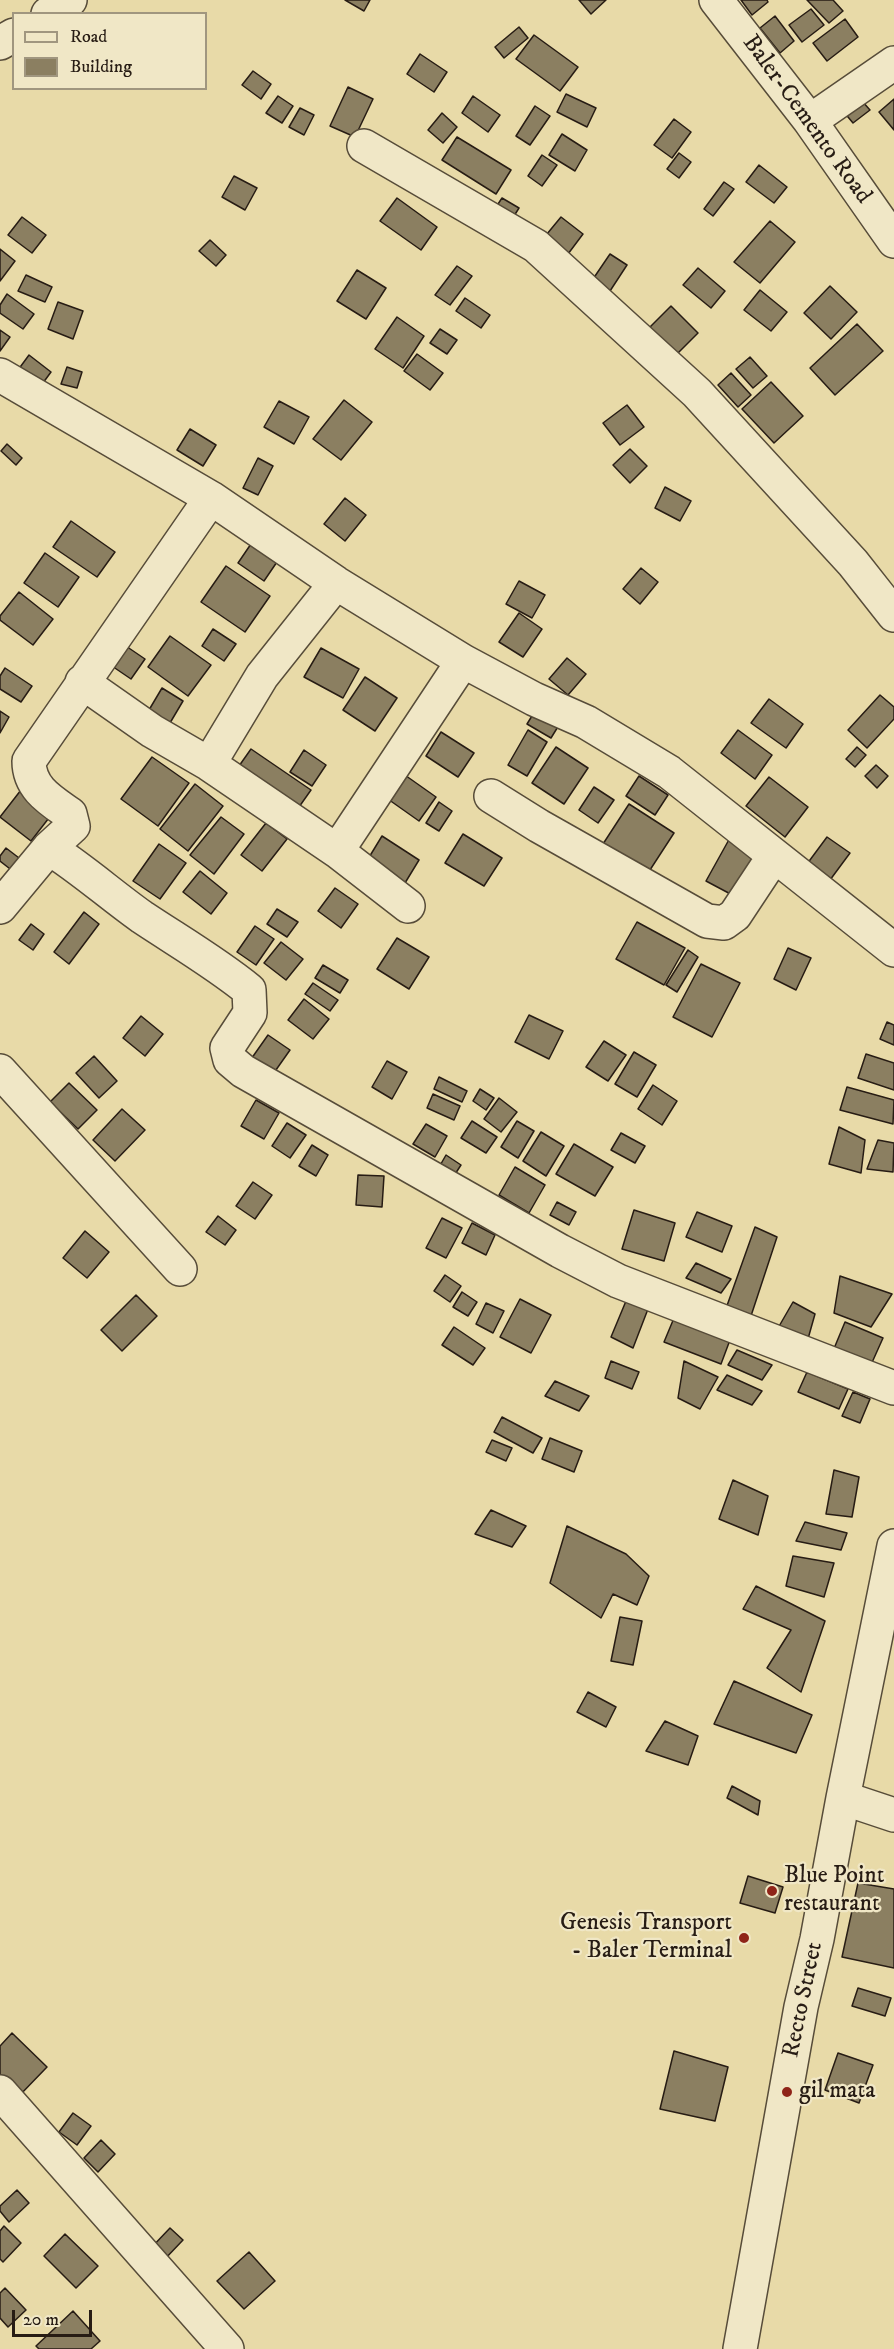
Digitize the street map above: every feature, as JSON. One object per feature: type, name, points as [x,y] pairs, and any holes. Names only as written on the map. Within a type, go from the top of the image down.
[{"type":"street","points":[[51,12],[70,0]]},
{"type":"street","name":"Baler-Cemento Road","points":[[716,0],[810,121],[894,241]]},
{"type":"street","points":[[810,121],[894,63]]},
{"type":"street","points":[[364,146],[536,246],[697,393],[853,563],[894,615]]},
{"type":"street","points":[[0,375],[211,498],[336,583],[463,661],[534,699],[586,722],[669,772],[894,950]]},
{"type":"street","points":[[0,907],[50,848],[73,826],[70,814],[46,798],[36,787],[29,774],[29,761],[211,498]]},
{"type":"street","points":[[209,764],[262,676],[336,583]]},
{"type":"street","points":[[337,851],[463,661]]},
{"type":"street","points":[[82,682],[152,731],[209,764],[337,851],[408,906]]},
{"type":"street","points":[[491,796],[549,832],[706,921],[724,923],[735,915],[774,855]]},
{"type":"street","points":[[50,848],[114,897],[186,947],[226,971],[249,990],[250,1013],[227,1048],[230,1060],[243,1071],[560,1251],[618,1281],[894,1388]]},
{"type":"street","points":[[0,1071],[180,1269]]},
{"type":"street","name":"Recto Street","points":[[740,2349],[801,2007],[817,1939],[894,1546]]},
{"type":"street","points":[[843,1798],[894,1815]]},
{"type":"street","points":[[0,2092],[227,2349]]},
{"type":"building","points":[[345,0],[370,0],[364,11]]},
{"type":"building","points":[[579,0],[606,0],[591,14]]},
{"type":"building","points":[[741,0],[767,0],[768,2],[752,15]]},
{"type":"building","points":[[807,0],[833,0],[843,11],[829,23]]},
{"type":"building","points":[[811,9],[824,25],[802,42],[789,25]]},
{"type":"building","points":[[775,16],[794,41],[780,53],[760,28]]},
{"type":"building","points":[[845,19],[858,37],[827,61],[813,43]]},
{"type":"building","points":[[519,27],[528,38],[504,58],[495,47]]},
{"type":"building","points":[[534,35],[578,67],[560,91],[516,59]]},
{"type":"building","points":[[420,54],[447,72],[434,92],[407,74]]},
{"type":"building","points":[[253,71],[271,84],[261,99],[242,85]]},
{"type":"building","points":[[348,87],[373,99],[355,137],[330,126]]},
{"type":"building","points":[[854,92],[870,110],[853,123],[838,105]]},
{"type":"building","points":[[566,94],[596,108],[587,127],[557,112]]},
{"type":"building","points":[[278,96],[293,106],[282,123],[266,113]]},
{"type":"building","points":[[473,96],[500,115],[488,132],[462,113]]},
{"type":"building","points":[[894,99],[894,130],[879,112]]},
{"type":"building","points":[[535,106],[550,116],[530,145],[516,136]]},
{"type":"building","points":[[300,108],[314,115],[304,135],[289,127]]},
{"type":"building","points":[[442,113],[457,127],[443,143],[428,130]]},
{"type":"building","points":[[674,119],[691,132],[672,158],[654,145]]},
{"type":"building","points":[[562,134],[587,150],[575,171],[549,155]]},
{"type":"building","points":[[457,137],[511,170],[496,194],[442,160]]},
{"type":"building","points":[[679,153],[691,162],[679,178],[667,169]]},
{"type":"building","points":[[542,155],[557,165],[542,186],[528,176]]},
{"type":"building","points":[[759,165],[787,187],[774,203],[746,182]]},
{"type":"building","points":[[234,176],[257,188],[245,210],[222,197]]},
{"type":"building","points":[[724,182],[734,189],[713,216],[704,209]]},
{"type":"building","points":[[397,198],[437,227],[421,250],[380,221]]},
{"type":"building","points":[[502,198],[519,208],[509,224],[492,213]]},
{"type":"building","points":[[22,217],[46,235],[32,253],[8,235]]},
{"type":"building","points":[[561,217],[583,234],[565,258],[542,240]]},
{"type":"building","points":[[770,221],[795,242],[760,283],[734,262]]},
{"type":"building","points":[[210,240],[226,255],[216,266],[199,251]]},
{"type":"building","points":[[0,249],[15,261],[0,281]]},
{"type":"building","points":[[610,254],[627,265],[610,291],[593,279]]},
{"type":"building","points":[[457,266],[472,276],[450,305],[435,295]]},
{"type":"building","points":[[698,268],[725,291],[711,308],[683,285]]},
{"type":"building","points":[[357,270],[386,288],[366,319],[337,301]]},
{"type":"building","points":[[26,275],[52,287],[45,302],[18,291]]},
{"type":"building","points":[[830,286],[857,312],[831,339],[804,313]]},
{"type":"building","points":[[760,290],[787,312],[771,331],[744,310]]},
{"type":"building","points":[[7,294],[34,314],[23,329],[0,313],[0,305]]},
{"type":"building","points":[[465,298],[490,315],[481,328],[456,311]]},
{"type":"building","points":[[58,302],[83,311],[73,339],[48,329]]},
{"type":"building","points":[[671,306],[698,333],[675,356],[648,329]]},
{"type":"building","points":[[397,317],[424,336],[403,368],[375,349]]},
{"type":"building","points":[[857,324],[883,351],[835,395],[810,368]]},
{"type":"building","points":[[440,329],[457,340],[447,354],[430,343]]},
{"type":"building","points":[[0,330],[10,337],[0,351]]},
{"type":"building","points":[[417,354],[443,373],[430,390],[404,371]]},
{"type":"building","points":[[29,355],[51,372],[40,387],[18,370]]},
{"type":"building","points":[[750,357],[767,376],[753,388],[736,369]]},
{"type":"building","points":[[67,367],[82,372],[77,388],[61,384]]},
{"type":"building","points":[[731,373],[751,395],[738,407],[718,385]]},
{"type":"building","points":[[771,382],[803,416],[774,443],[742,409]]},
{"type":"building","points":[[344,400],[372,422],[341,460],[313,439]]},
{"type":"building","points":[[279,401],[309,417],[294,444],[264,427]]},
{"type":"building","points":[[627,405],[644,427],[620,445],[603,423]]},
{"type":"building","points":[[190,429],[216,445],[203,466],[177,450]]},
{"type":"building","points":[[7,444],[22,458],[16,465],[1,451]]},
{"type":"building","points":[[630,449],[647,466],[630,483],[613,465]]},
{"type":"building","points":[[258,458],[273,466],[258,495],[243,488]]},
{"type":"building","points":[[665,487],[691,501],[680,521],[655,508]]},
{"type":"building","points":[[345,498],[366,515],[345,541],[324,524]]},
{"type":"building","points":[[71,521],[115,552],[97,577],[53,547]]},
{"type":"building","points":[[253,541],[279,559],[264,581],[238,563]]},
{"type":"building","points":[[45,553],[79,577],[58,607],[24,583]]},
{"type":"building","points":[[226,566],[270,596],[245,632],[201,602]]},
{"type":"building","points":[[641,568],[658,582],[640,604],[623,589]]},
{"type":"building","points":[[519,581],[545,595],[532,618],[506,604]]},
{"type":"building","points":[[19,592],[53,619],[33,645],[0,620],[0,616]]},
{"type":"building","points":[[519,613],[542,629],[523,657],[499,642]]},
{"type":"building","points":[[213,629],[236,644],[224,661],[202,646]]},
{"type":"building","points":[[170,636],[211,665],[188,696],[148,667]]},
{"type":"building","points":[[120,642],[145,659],[131,679],[106,662]]},
{"type":"building","points":[[321,648],[359,669],[343,698],[304,677]]},
{"type":"building","points":[[567,658],[586,674],[568,695],[549,679]]},
{"type":"building","points":[[5,668],[32,686],[21,702],[0,689],[0,676]]},
{"type":"building","points":[[365,677],[397,698],[375,731],[343,710]]},
{"type":"building","points":[[162,688],[183,701],[167,728],[146,715]]},
{"type":"building","points":[[880,695],[894,707],[894,719],[867,748],[848,730]]},
{"type":"building","points":[[769,699],[803,724],[786,748],[751,723]]},
{"type":"building","points":[[0,711],[9,717],[0,733]]},
{"type":"building","points":[[535,711],[559,725],[551,738],[527,724]]},
{"type":"building","points":[[528,730],[547,742],[527,776],[508,765]]},
{"type":"building","points":[[738,730],[772,755],[755,779],[721,753]]},
{"type":"building","points":[[441,732],[474,753],[458,777],[426,756]]},
{"type":"building","points":[[556,747],[588,768],[564,804],[532,783]]},
{"type":"building","points":[[857,747],[866,755],[855,767],[846,759]]},
{"type":"building","points":[[251,749],[311,790],[299,807],[239,766]]},
{"type":"building","points":[[304,750],[326,765],[312,786],[290,772]]},
{"type":"building","points":[[152,757],[189,783],[158,826],[121,799]]},
{"type":"building","points":[[876,765],[888,776],[877,788],[865,776]]},
{"type":"building","points":[[402,773],[436,797],[419,821],[385,797]]},
{"type":"building","points":[[639,776],[668,795],[655,815],[626,796]]},
{"type":"building","points":[[769,777],[808,807],[785,837],[746,806]]},
{"type":"building","points":[[195,784],[223,806],[188,851],[160,829]]},
{"type":"building","points":[[594,787],[614,800],[598,823],[579,810]]},
{"type":"building","points":[[21,790],[52,814],[31,841],[0,817]]},
{"type":"building","points":[[439,802],[452,811],[439,831],[426,823]]},
{"type":"building","points":[[629,804],[674,833],[648,873],[603,844]]},
{"type":"building","points":[[221,817],[244,834],[214,874],[190,855]]},
{"type":"building","points":[[266,823],[287,839],[262,871],[241,855]]},
{"type":"building","points":[[463,834],[502,858],[484,886],[445,863]]},
{"type":"building","points":[[382,836],[419,860],[405,883],[368,859]]},
{"type":"building","points":[[731,836],[762,856],[738,898],[706,881]]},
{"type":"building","points":[[827,837],[850,853],[830,880],[807,864]]},
{"type":"building","points":[[159,844],[186,863],[160,899],[133,881]]},
{"type":"building","points":[[6,848],[23,861],[14,872],[0,861],[0,856]]},
{"type":"building","points":[[200,871],[227,893],[211,914],[183,892]]},
{"type":"building","points":[[335,888],[358,904],[341,928],[318,911]]},
{"type":"building","points":[[277,909],[298,922],[287,937],[267,924]]},
{"type":"building","points":[[84,912],[99,924],[69,964],[54,952]]},
{"type":"building","points":[[637,922],[685,948],[664,985],[616,959]]},
{"type":"building","points":[[31,924],[44,934],[33,950],[19,940]]},
{"type":"building","points":[[255,926],[274,939],[256,965],[237,952]]},
{"type":"building","points":[[397,938],[429,957],[409,989],[377,969]]},
{"type":"building","points":[[281,942],[303,959],[286,980],[264,963]]},
{"type":"building","points":[[788,948],[811,958],[796,990],[774,979]]},
{"type":"building","points":[[688,950],[698,957],[677,992],[666,985]]},
{"type":"building","points":[[701,964],[740,983],[712,1037],[673,1017]]},
{"type":"building","points":[[323,965],[348,980],[340,993],[315,978]]},
{"type":"building","points":[[313,983],[338,1000],[330,1011],[305,994]]},
{"type":"building","points":[[304,999],[329,1019],[313,1039],[288,1020]]},
{"type":"building","points":[[529,1015],[563,1031],[549,1059],[515,1042]]},
{"type":"building","points":[[141,1016],[163,1034],[145,1056],[123,1038]]},
{"type":"building","points":[[887,1022],[894,1025],[894,1045],[880,1039]]},
{"type":"building","points":[[268,1035],[290,1050],[271,1077],[249,1062]]},
{"type":"building","points":[[604,1041],[626,1055],[608,1081],[586,1067]]},
{"type":"building","points":[[634,1052],[656,1065],[637,1097],[615,1084]]},
{"type":"building","points":[[866,1054],[894,1063],[894,1090],[858,1078]]},
{"type":"building","points":[[94,1056],[117,1081],[99,1098],[76,1073]]},
{"type":"building","points":[[387,1061],[407,1072],[392,1099],[372,1087]]},
{"type":"building","points":[[439,1077],[467,1091],[462,1102],[434,1089]]},
{"type":"building","points":[[69,1083],[97,1110],[78,1129],[50,1102]]},
{"type":"building","points":[[653,1085],[677,1101],[662,1125],[638,1109]]},
{"type":"building","points":[[847,1087],[894,1100],[893,1124],[840,1110]]},
{"type":"building","points":[[480,1089],[494,1098],[486,1110],[473,1101]]},
{"type":"building","points":[[433,1094],[460,1106],[454,1120],[427,1108]]},
{"type":"building","points":[[499,1098],[517,1112],[501,1132],[484,1119]]},
{"type":"building","points":[[256,1100],[279,1113],[264,1139],[241,1126]]},
{"type":"building","points":[[122,1109],[145,1130],[115,1161],[93,1140]]},
{"type":"building","points":[[472,1121],[497,1137],[486,1153],[461,1138]]},
{"type":"building","points":[[517,1121],[534,1131],[518,1158],[501,1147]]},
{"type":"building","points":[[287,1123],[306,1135],[290,1158],[272,1146]]},
{"type":"building","points":[[426,1124],[447,1136],[435,1157],[413,1144]]},
{"type":"building","points":[[839,1127],[865,1140],[861,1173],[829,1164]]},
{"type":"building","points":[[541,1132],[564,1146],[546,1176],[523,1161]]},
{"type":"building","points":[[621,1133],[645,1146],[635,1163],[611,1150]]},
{"type":"building","points":[[878,1140],[894,1143],[893,1172],[867,1169]]},
{"type":"building","points":[[574,1144],[613,1167],[595,1196],[556,1174]]},
{"type":"building","points":[[312,1145],[328,1155],[316,1176],[299,1166]]},
{"type":"building","points":[[446,1155],[461,1165],[448,1185],[434,1176]]},
{"type":"building","points":[[515,1167],[545,1185],[529,1213],[499,1195]]},
{"type":"building","points":[[358,1175],[384,1176],[382,1207],[356,1205]]},
{"type":"building","points":[[253,1182],[272,1195],[255,1219],[236,1206]]},
{"type":"building","points":[[557,1202],[576,1212],[569,1225],[550,1215]]},
{"type":"building","points":[[634,1210],[675,1223],[664,1261],[622,1249]]},
{"type":"building","points":[[697,1212],[732,1226],[722,1252],[686,1237]]},
{"type":"building","points":[[218,1216],[236,1230],[225,1245],[206,1232]]},
{"type":"building","points":[[442,1218],[462,1228],[446,1258],[426,1248]]},
{"type":"building","points":[[472,1223],[495,1235],[486,1255],[462,1243]]},
{"type":"building","points":[[755,1227],[777,1237],[748,1325],[724,1314]]},
{"type":"building","points":[[85,1231],[109,1252],[87,1278],[63,1258]]},
{"type":"building","points":[[696,1263],[731,1279],[721,1293],[686,1278]]},
{"type":"building","points":[[445,1275],[461,1286],[450,1302],[434,1291]]},
{"type":"building","points":[[840,1276],[892,1294],[871,1327],[834,1313]]},
{"type":"building","points":[[462,1292],[477,1302],[468,1316],[453,1307]]},
{"type":"building","points":[[136,1295],[157,1316],[122,1351],[101,1330]]},
{"type":"building","points":[[520,1299],[551,1315],[531,1353],[500,1337]]},
{"type":"building","points":[[626,1301],[648,1309],[633,1348],[611,1337]]},
{"type":"building","points":[[793,1302],[815,1314],[804,1353],[774,1335]]},
{"type":"building","points":[[486,1303],[504,1311],[493,1333],[476,1324]]},
{"type":"building","points":[[674,1318],[730,1340],[721,1364],[664,1342]]},
{"type":"building","points":[[845,1322],[883,1338],[870,1367],[833,1351]]},
{"type":"building","points":[[454,1327],[485,1348],[473,1365],[442,1345]]},
{"type":"building","points":[[737,1350],[772,1365],[762,1380],[728,1365]]},
{"type":"building","points":[[611,1361],[639,1372],[632,1389],[605,1378]]},
{"type":"building","points":[[684,1361],[718,1377],[700,1409],[678,1398]]},
{"type":"building","points":[[807,1372],[848,1389],[839,1409],[798,1392]]},
{"type":"building","points":[[727,1375],[762,1391],[752,1405],[717,1390]]},
{"type":"building","points":[[555,1381],[589,1396],[579,1411],[545,1396]]},
{"type":"building","points":[[853,1392],[870,1399],[860,1423],[842,1416]]},
{"type":"building","points":[[502,1417],[542,1438],[533,1453],[494,1432]]},
{"type":"building","points":[[550,1438],[582,1451],[574,1472],[542,1459]]},
{"type":"building","points":[[492,1440],[512,1448],[506,1461],[486,1452]]},
{"type":"building","points":[[834,1470],[859,1477],[852,1517],[826,1514]]},
{"type":"building","points":[[733,1480],[768,1496],[758,1535],[719,1519]]},
{"type":"building","points":[[491,1510],[526,1526],[512,1547],[475,1534]]},
{"type":"building","points":[[805,1522],[847,1533],[841,1550],[796,1541]]},
{"type":"building","points":[[567,1526],[626,1554],[649,1576],[637,1605],[613,1594],[601,1618],[550,1583]]},
{"type":"building","points":[[793,1556],[834,1563],[824,1597],[786,1586]]},
{"type":"building","points":[[756,1586],[825,1621],[801,1692],[767,1668],[791,1630],[743,1609]]},
{"type":"building","points":[[620,1617],[642,1621],[633,1665],[611,1661]]},
{"type":"building","points":[[734,1681],[812,1715],[796,1753],[714,1724]]},
{"type":"building","points":[[588,1692],[616,1707],[606,1727],[577,1712]]},
{"type":"building","points":[[665,1721],[698,1736],[688,1765],[646,1751]]},
{"type":"building","points":[[732,1786],[760,1801],[758,1815],[727,1798]]},
{"type":"building","points":[[748,1876],[783,1887],[775,1913],[740,1903]]},
{"type":"building","points":[[858,1883],[894,1889],[894,1968],[842,1957]]},
{"type":"building","points":[[858,1988],[891,1998],[885,2016],[852,2006]]},
{"type":"building","points":[[12,2033],[47,2067],[18,2097],[0,2080],[0,2046]]},
{"type":"building","points":[[674,2051],[728,2067],[715,2121],[660,2109]]},
{"type":"building","points":[[838,2053],[873,2065],[859,2103],[825,2090]]},
{"type":"building","points":[[73,2113],[91,2126],[77,2145],[59,2132]]},
{"type":"building","points":[[101,2140],[115,2154],[98,2172],[84,2158]]},
{"type":"building","points":[[17,2190],[29,2203],[9,2222],[0,2211],[0,2206]]},
{"type":"building","points":[[4,2226],[21,2243],[3,2262],[0,2259],[0,2231]]},
{"type":"building","points":[[170,2228],[183,2240],[163,2261],[150,2249]]},
{"type":"building","points":[[65,2234],[98,2266],[76,2288],[44,2256]]},
{"type":"building","points":[[249,2252],[275,2281],[244,2309],[217,2281]]},
{"type":"building","points":[[5,2288],[26,2310],[8,2327],[0,2318],[0,2293]]},
{"type":"building","points":[[73,2311],[100,2341],[91,2349],[39,2349],[36,2346]]},
{"type":"place","name":"Blue Point restaurant","points":[[772,1891]]},
{"type":"place","name":"Genesis Transport - Baler Terminal","points":[[744,1938]]},
{"type":"place","name":"gil mata","points":[[787,2092]]}]
